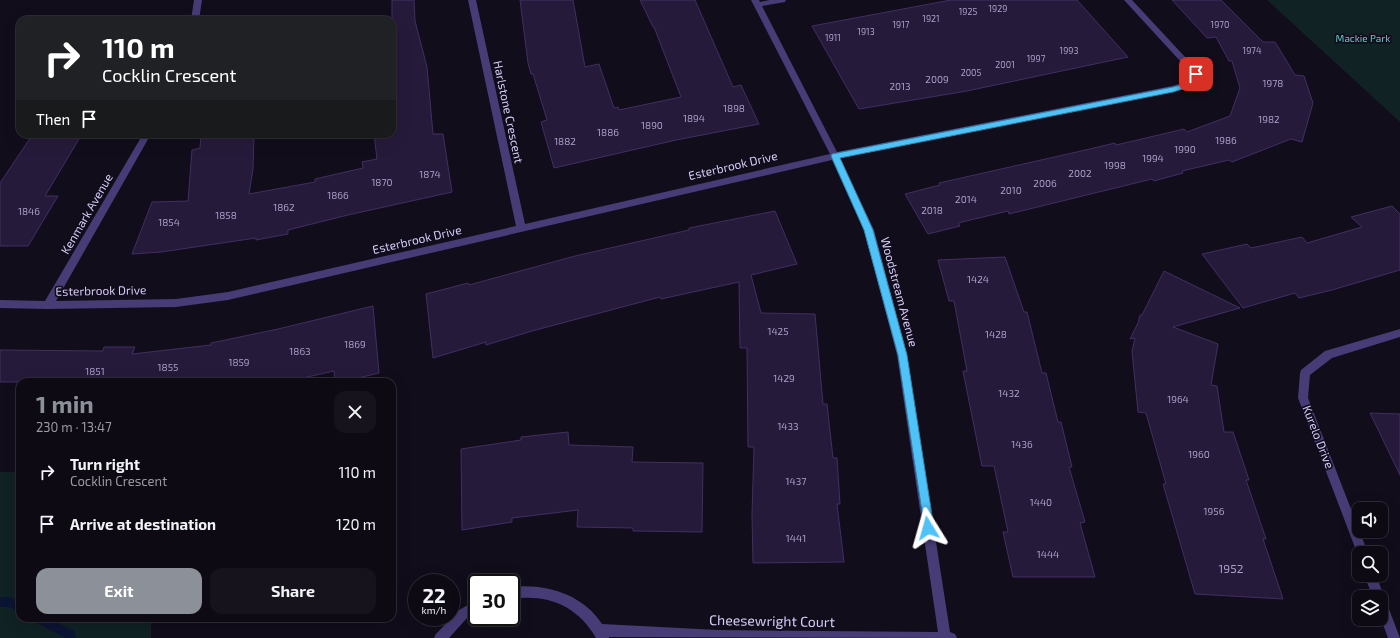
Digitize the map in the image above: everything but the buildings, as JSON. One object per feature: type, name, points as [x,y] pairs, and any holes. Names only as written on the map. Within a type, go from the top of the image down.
[{"type":"street","points":[[196,16],[198,0]]},
{"type":"street","name":"Harlstone Crescent","points":[[472,0],[521,229]]},
{"type":"street","points":[[756,2],[782,0]]},
{"type":"street","name":"Esterbrook Drive","points":[[0,304],[48,305],[176,303],[228,296],[835,156],[1173,89],[1189,84],[1196,74],[1128,0]]},
{"type":"street","name":"Woodstream Avenue","points":[[756,2],[835,156],[869,230],[902,355],[945,638]]},
{"type":"street","name":"Kenmark Avenue","points":[[48,305],[145,138]]},
{"type":"street","name":"Kurelo Drive","points":[[1359,546],[1303,398],[1306,373],[1329,354],[1400,333]]},
{"type":"street","name":"Cheesewright Court","points":[[520,591],[552,594],[579,607],[601,634],[952,638]]},
{"type":"street","points":[[440,638],[468,612]]},
{"type":"street","points":[[1388,622],[1394,638]]},
{"type":"green space","name":"Mackie Park","points":[[1267,0],[1400,0],[1400,122]]},
{"type":"green space","points":[[0,472],[16,472],[16,622],[151,622],[151,638],[0,638]]},
{"type":"waterway","points":[[0,602],[10,602],[16,606]]},
{"type":"waterway","points":[[46,622],[70,635],[71,638]]},
{"type":"route","points":[[928,528],[902,355],[869,230],[835,156],[1173,89],[1189,84],[1196,74]]}]
